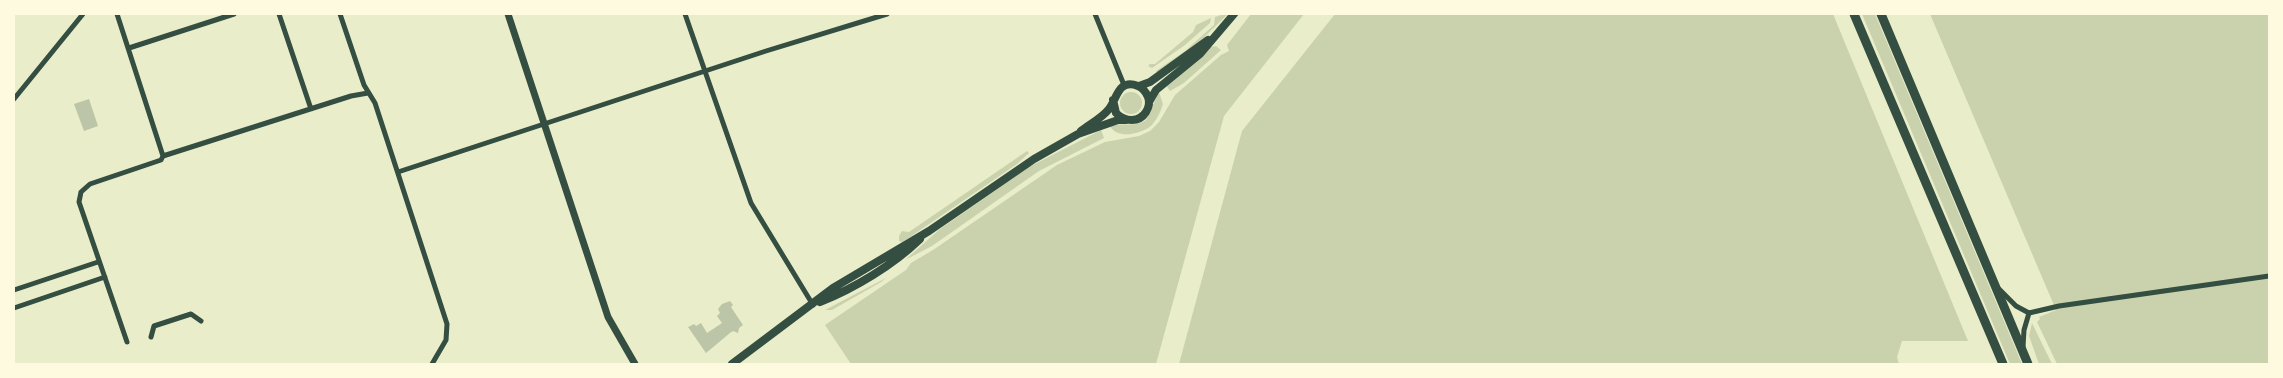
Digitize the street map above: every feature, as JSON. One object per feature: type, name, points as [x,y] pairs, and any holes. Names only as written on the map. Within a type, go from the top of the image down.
[{"type":"main road","points":[[1078,134],[1114,121],[1134,120],[1142,117],[1156,90],[1193,61],[1234,14]]},
{"type":"main road","points":[[1854,14],[2003,364]]},
{"type":"main road","points":[[1881,14],[2028,364]]},
{"type":"main road","points":[[732,364],[813,305],[838,295],[896,258],[929,231],[1034,159],[1078,134],[1108,110],[1118,90],[1124,85],[1139,86],[1150,82],[1214,36]]},
{"type":"main road","points":[[1139,86],[1147,94],[1149,102]]},
{"type":"main road","points":[[1113,100],[1116,113],[1126,120]]},
{"type":"street","points":[[14,99],[84,14]]},
{"type":"street","points":[[117,14],[164,156]]},
{"type":"street","points":[[129,48],[217,16],[234,14]]},
{"type":"street","points":[[279,14],[311,109]]},
{"type":"street","points":[[340,14],[368,93],[375,103],[447,324],[446,340],[432,364]]},
{"type":"street","points":[[508,14],[608,317],[635,364]]},
{"type":"street","points":[[685,14],[751,203],[813,305]]},
{"type":"street","points":[[398,172],[705,71],[887,14]]},
{"type":"street","points":[[1095,14],[1124,85]]},
{"type":"street","points":[[127,342],[79,202],[81,192],[94,182],[161,160],[164,156],[311,109],[368,93]]},
{"type":"street","points":[[14,290],[98,262]]},
{"type":"street","points":[[1995,286],[2016,306],[2030,313],[2059,306],[2269,276]]},
{"type":"street","points":[[14,308],[105,277]]},
{"type":"street","points":[[2023,352],[2024,330],[2030,313]]},
{"type":"street","points":[[151,337],[154,326],[172,320],[191,314],[201,321]]},
{"type":"green space","points":[[1228,14],[1193,48],[1158,73],[1156,71],[1185,51],[1214,25],[1215,17]]},
{"type":"green space","points":[[1251,14],[1304,14],[1224,116],[1156,364],[851,364],[825,325],[906,270],[911,263],[1057,165],[1105,142],[1139,136],[1150,131],[1159,122],[1175,95],[1221,55],[1229,51],[1227,45]]},
{"type":"green space","points":[[1335,14],[1833,14],[1968,341],[1902,341],[1897,357],[1899,364],[1179,364],[1242,131]]},
{"type":"green space","points":[[1862,14],[1875,14],[2022,364],[2010,364]]},
{"type":"green space","points":[[1930,14],[2269,14],[2269,364],[2057,364],[2037,322],[2040,319],[2039,317],[2056,310]]},
{"type":"green space","points":[[1211,18],[1210,23],[1185,45],[1152,68],[1148,66],[1155,64],[1193,32],[1196,25]]},
{"type":"green space","points":[[1216,46],[1221,50],[1184,83],[1170,91],[1166,85],[1211,47]]},
{"type":"green space","points":[[1131,92],[1139,95],[1142,103],[1139,111],[1131,114],[1123,111],[1120,103],[1123,95]]},
{"type":"green space","points":[[1159,92],[1163,104],[1152,125],[1142,131],[1130,134],[1118,133],[1113,130],[1110,126],[1137,124],[1146,120]]},
{"type":"green space","points":[[1101,130],[1104,138],[1039,171],[932,246],[905,260],[940,229],[1029,167]]},
{"type":"green space","points":[[1027,151],[1029,153],[1017,164],[910,237],[902,242],[899,241],[902,231],[909,232]]},
{"type":"green space","points":[[886,278],[832,310],[825,310]]},
{"type":"green space","points":[[2032,323],[2052,364],[2039,364],[2029,336]]},
{"type":"building","points":[[89,99],[98,126],[84,131],[74,104]]},
{"type":"building","points":[[730,301],[733,305],[731,307],[743,325],[739,328],[738,333],[733,331],[706,353],[688,327],[701,323],[707,333],[722,323],[717,316],[720,313],[718,309],[722,304]]}]
